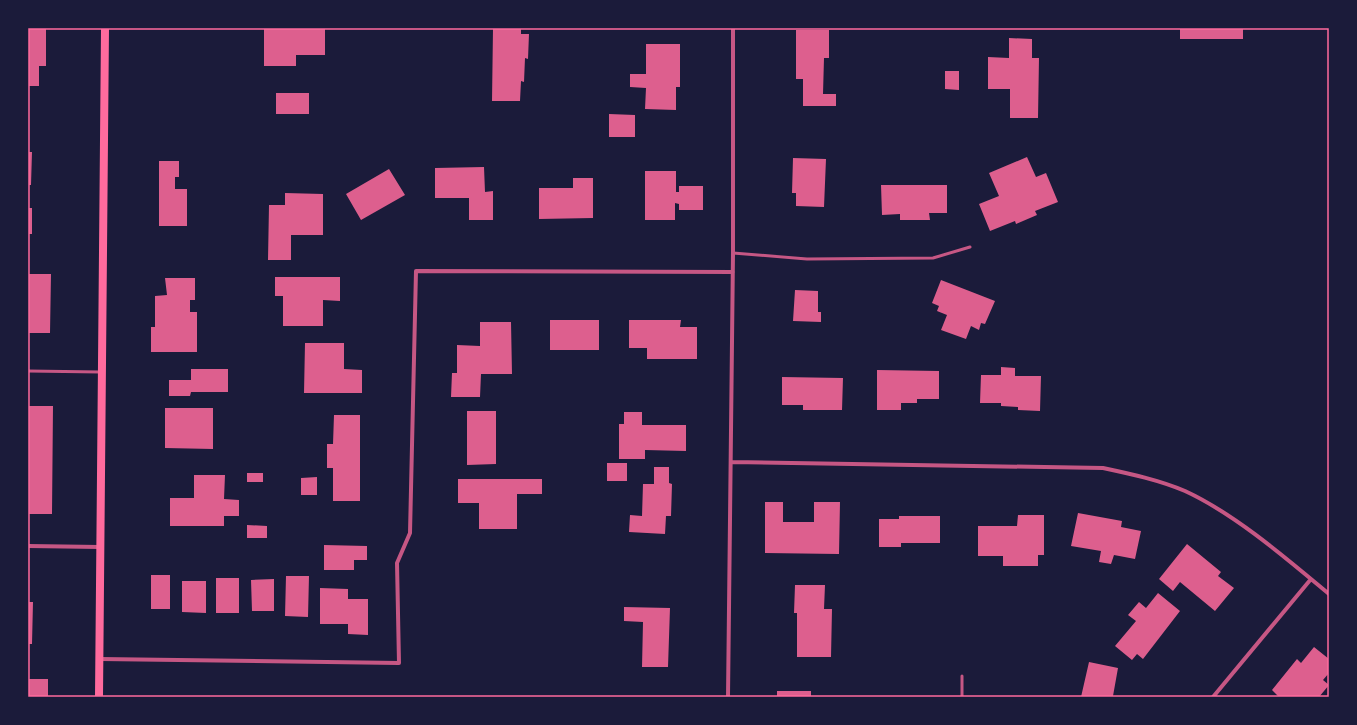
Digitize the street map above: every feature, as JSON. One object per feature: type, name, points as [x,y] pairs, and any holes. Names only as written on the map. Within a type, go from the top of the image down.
[{"type":"main road","points":[[99,697],[105,28]]},
{"type":"street","points":[[728,697],[733,272],[733,28]]},
{"type":"street","points":[[100,659],[399,663],[397,563],[410,533],[416,271],[733,272]]},
{"type":"street","points":[[731,462],[1103,468],[1159,481],[1202,500],[1258,537],[1329,594]]},
{"type":"street","points":[[28,546],[100,547]]},
{"type":"street","points":[[1213,697],[1311,579]]},
{"type":"lane","points":[[733,254],[807,259],[934,258],[970,247]]},
{"type":"lane","points":[[28,371],[102,372]]},
{"type":"lane","points":[[962,676],[962,697]]},
{"type":"building","points":[[264,28],[325,28],[325,55],[296,55],[296,66],[264,66]]},
{"type":"building","points":[[493,28],[521,28],[521,34],[529,34],[528,59],[525,58],[524,82],[521,81],[520,101],[492,101]]},
{"type":"building","points":[[1180,28],[1243,28],[1243,39],[1180,39]]},
{"type":"building","points":[[28,29],[46,29],[46,66],[39,66],[39,86],[28,86]]},
{"type":"building","points":[[796,30],[829,30],[829,58],[824,58],[823,94],[836,94],[836,106],[803,106],[803,79],[796,79]]},
{"type":"building","points":[[1009,38],[1032,39],[1032,58],[1039,58],[1038,118],[1010,118],[1010,89],[988,89],[988,57],[1009,58]]},
{"type":"building","points":[[646,44],[680,44],[680,87],[676,87],[676,110],[645,109],[646,88],[630,87],[630,74],[646,74]]},
{"type":"building","points":[[945,71],[959,71],[959,90],[945,89]]},
{"type":"building","points":[[276,93],[309,93],[309,114],[276,114]]},
{"type":"building","points":[[609,114],[635,115],[635,137],[609,137]]},
{"type":"building","points":[[28,152],[32,152],[31,185],[28,185]]},
{"type":"building","points":[[1027,157],[1036,177],[1046,173],[1058,202],[1035,211],[1037,215],[1016,224],[1015,221],[990,231],[979,204],[999,196],[989,173]]},
{"type":"building","points":[[793,158],[826,159],[824,207],[796,206],[796,193],[792,193]]},
{"type":"building","points":[[159,161],[179,161],[179,177],[175,177],[175,189],[187,189],[187,226],[159,226]]},
{"type":"building","points":[[484,167],[485,192],[493,191],[493,220],[469,220],[469,198],[435,198],[435,168]]},
{"type":"building","points":[[389,169],[405,195],[361,220],[346,194]]},
{"type":"building","points":[[645,171],[676,171],[676,192],[679,192],[679,186],[703,186],[703,210],[679,210],[679,204],[675,203],[675,220],[645,220]]},
{"type":"building","points":[[573,178],[593,178],[593,218],[539,219],[539,188],[573,188]]},
{"type":"building","points":[[881,185],[947,185],[947,213],[929,213],[930,220],[900,220],[900,214],[882,215]]},
{"type":"building","points":[[285,193],[323,194],[323,235],[291,235],[291,260],[268,260],[269,205],[285,205]]},
{"type":"building","points":[[28,208],[32,208],[32,234],[28,234]]},
{"type":"building","points":[[28,274],[51,274],[50,333],[28,333]]},
{"type":"building","points":[[275,277],[340,277],[340,301],[323,300],[323,326],[283,326],[283,296],[275,296]]},
{"type":"building","points":[[165,278],[195,278],[195,300],[190,300],[190,312],[197,312],[197,352],[151,352],[151,327],[155,327],[155,296],[167,295]]},
{"type":"building","points":[[941,280],[995,301],[985,324],[981,323],[979,330],[971,326],[966,339],[941,330],[947,315],[937,311],[939,306],[932,303]]},
{"type":"building","points":[[795,290],[818,291],[818,312],[821,312],[821,322],[793,321]]},
{"type":"building","points":[[550,320],[599,320],[599,350],[550,350]]},
{"type":"building","points":[[629,320],[681,320],[680,327],[697,327],[697,359],[647,359],[647,348],[629,348]]},
{"type":"building","points":[[480,322],[511,322],[512,374],[481,374],[480,397],[451,397],[452,373],[457,373],[457,345],[480,346]]},
{"type":"building","points":[[305,343],[344,343],[344,369],[362,370],[362,393],[304,393]]},
{"type":"building","points":[[1001,367],[1015,368],[1015,376],[1041,376],[1040,411],[1018,410],[1018,407],[1001,406],[1001,403],[980,403],[981,375],[1001,375]]},
{"type":"building","points":[[191,369],[228,369],[228,392],[191,392],[190,396],[169,396],[169,380],[191,380]]},
{"type":"building","points":[[877,370],[939,371],[939,399],[917,399],[917,403],[901,403],[901,410],[877,410]]},
{"type":"building","points":[[782,377],[843,378],[842,410],[803,410],[803,405],[782,405]]},
{"type":"building","points":[[28,406],[53,406],[52,514],[28,514]]},
{"type":"building","points":[[165,408],[213,408],[213,449],[165,448]]},
{"type":"building","points":[[467,411],[496,411],[496,464],[467,465]]},
{"type":"building","points":[[624,412],[642,412],[642,425],[686,425],[686,451],[645,450],[645,459],[619,459],[619,424],[624,424]]},
{"type":"building","points":[[334,415],[360,415],[360,501],[333,501],[333,468],[327,468],[327,444],[333,444]]},
{"type":"building","points":[[607,463],[627,463],[627,481],[607,481]]},
{"type":"building","points":[[654,467],[669,467],[669,483],[672,484],[671,516],[666,516],[665,534],[629,532],[630,515],[642,516],[643,484],[654,484]]},
{"type":"building","points":[[247,473],[263,473],[263,482],[247,482]]},
{"type":"building","points":[[194,475],[225,475],[224,499],[239,500],[239,516],[224,516],[224,526],[170,526],[170,498],[194,498]]},
{"type":"building","points":[[317,477],[317,495],[301,495],[301,478]]},
{"type":"building","points":[[458,479],[542,479],[542,494],[517,494],[517,529],[479,529],[479,503],[458,503]]},
{"type":"building","points":[[765,502],[783,502],[783,522],[814,522],[814,502],[840,502],[839,554],[765,553]]},
{"type":"building","points":[[1078,513],[1122,521],[1121,527],[1141,531],[1135,559],[1114,555],[1111,564],[1099,562],[1101,551],[1071,546]]},
{"type":"building","points":[[1018,515],[1044,515],[1044,555],[1038,555],[1038,566],[1003,566],[1003,556],[978,556],[978,526],[1017,526]]},
{"type":"building","points":[[899,516],[940,516],[940,543],[901,543],[901,547],[879,547],[879,519],[899,519]]},
{"type":"building","points":[[247,525],[267,526],[267,538],[247,538]]},
{"type":"building","points":[[1187,544],[1221,572],[1218,576],[1234,588],[1215,611],[1180,582],[1173,591],[1159,579]]},
{"type":"building","points":[[324,545],[367,546],[367,560],[354,560],[354,570],[324,570]]},
{"type":"building","points":[[151,575],[170,575],[170,609],[151,609]]},
{"type":"building","points":[[286,576],[309,576],[308,617],[285,616]]},
{"type":"building","points":[[216,578],[239,578],[239,613],[216,613]]},
{"type":"building","points":[[274,579],[274,611],[252,611],[251,580]]},
{"type":"building","points":[[182,581],[206,581],[206,613],[182,612]]},
{"type":"building","points":[[795,585],[825,585],[824,609],[832,609],[831,657],[797,657],[797,613],[794,613]]},
{"type":"building","points":[[320,588],[348,589],[348,599],[368,599],[368,635],[348,634],[348,624],[320,624]]},
{"type":"building","points":[[1158,593],[1180,611],[1143,659],[1137,654],[1132,660],[1115,646],[1136,621],[1128,615],[1139,602],[1146,608]]},
{"type":"building","points":[[28,602],[33,602],[32,644],[28,644]]},
{"type":"building","points":[[624,607],[670,608],[668,667],[642,667],[643,622],[624,621]]},
{"type":"building","points":[[1314,647],[1329,659],[1329,673],[1323,680],[1329,685],[1319,697],[1279,697],[1272,690],[1297,659],[1301,663]]},
{"type":"building","points":[[1089,662],[1118,668],[1113,696],[1116,697],[1081,697]]},
{"type":"building","points":[[28,679],[48,679],[48,697],[28,697]]},
{"type":"building","points":[[777,691],[811,691],[811,697],[777,697]]}]
